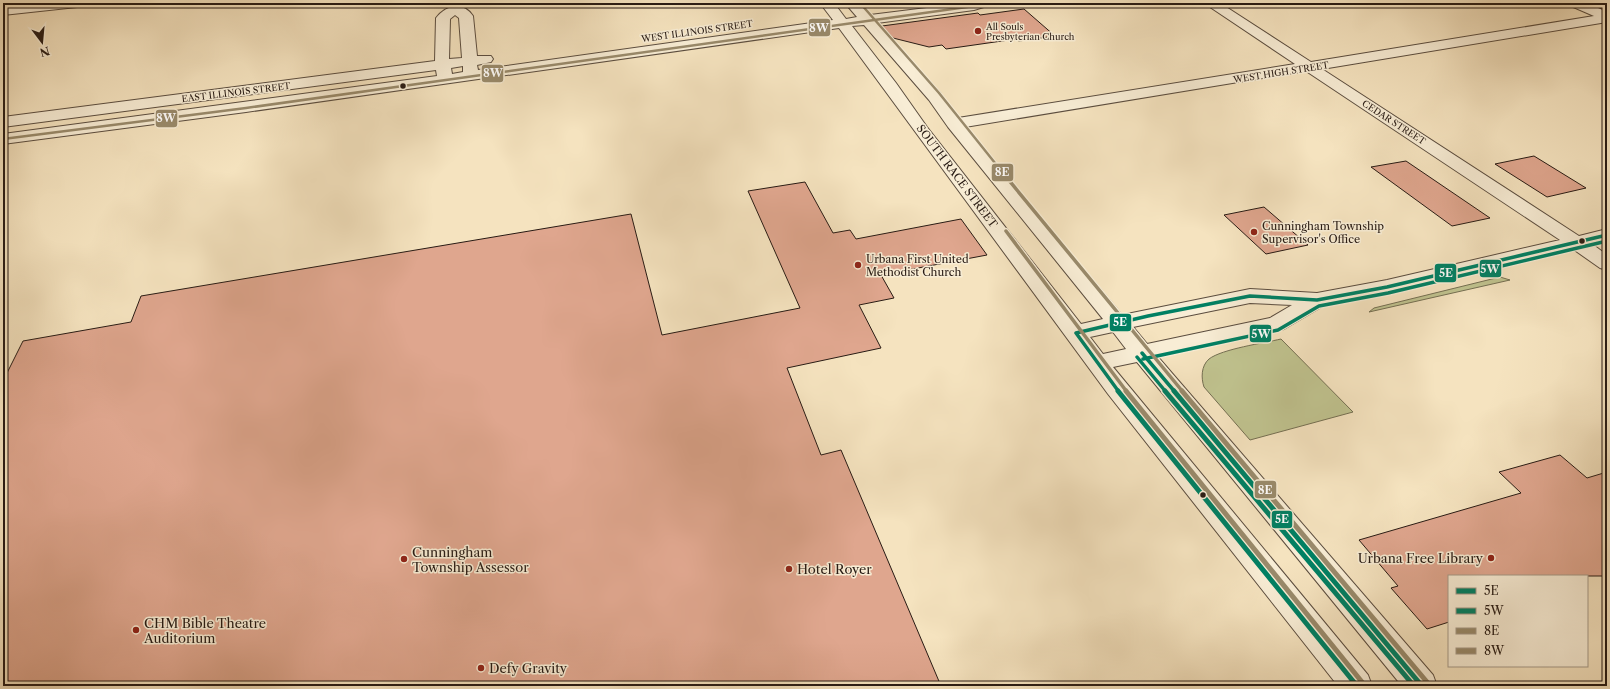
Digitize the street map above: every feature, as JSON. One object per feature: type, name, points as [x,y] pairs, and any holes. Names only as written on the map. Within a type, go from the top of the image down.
[{"type":"street","points":[[3,11],[77,3]]},
{"type":"street","name":"WEST ILLINOIS STREET","points":[[860,11],[924,3]]},
{"type":"street","name":"WEST ILLINOIS STREET","points":[[579,47],[835,13],[974,6],[982,3]]},
{"type":"street","name":"CEDAR STREET","points":[[1211,3],[1607,264]]},
{"type":"street","points":[[1576,3],[1607,18]]},
{"type":"street","points":[[444,72],[443,18],[453,6],[466,16],[470,68],[501,57]]},
{"type":"street","points":[[860,11],[935,97],[954,124],[1142,353],[1422,686]]},
{"type":"street","name":"WEST ILLINOIS STREET","points":[[470,68],[835,13]]},
{"type":"street","name":"SOUTH RACE STREET","points":[[835,13],[921,130],[1076,333],[1097,363],[1357,686]]},
{"type":"street","name":"WEST HIGH STREET","points":[[954,124],[1309,68],[1607,18]]},
{"type":"street","name":"EAST ILLINOIS STREET","points":[[3,139],[470,68]]},
{"type":"street","name":"EAST ILLINOIS STREET","points":[[3,122],[444,72]]},
{"type":"street","points":[[1076,333],[1250,296],[1317,300],[1387,287],[1607,235]]},
{"type":"street","points":[[1097,363],[1276,324],[1317,300]]},
{"type":"green space","points":[[1500,277],[1510,280],[1369,312],[1374,308]]},
{"type":"green space","points":[[1281,339],[1353,412],[1250,440],[1204,387],[1202,376],[1204,365],[1209,359],[1223,352]]},
{"type":"building","name":"All Souls Presbyterian Church","points":[[1024,9],[1055,36],[1019,41],[1016,39],[946,49],[942,45],[929,47],[893,38],[882,26],[978,13],[980,15]]},
{"type":"building","points":[[1534,156],[1586,188],[1547,197],[1495,164]]},
{"type":"building","points":[[1406,161],[1490,218],[1452,226],[1371,167]]},
{"type":"building","points":[[805,182],[833,233],[850,230],[856,239],[961,219],[987,255],[881,275],[894,298],[859,305],[881,348],[787,368],[821,455],[841,450],[941,686],[3,686],[3,381],[23,341],[131,322],[141,296],[631,214],[662,335],[800,308],[748,191]]},
{"type":"building","points":[[1264,207],[1308,245],[1266,254],[1224,215]]},
{"type":"building","name":"Urbana Free Library","points":[[1560,455],[1587,478],[1607,472],[1607,576],[1448,575],[1448,622],[1427,629],[1391,588],[1398,586],[1359,540],[1521,493],[1499,472]]},
{"type":"transit line","name":"8E","points":[[860,3],[939,93],[959,120],[1147,349],[1427,682]]},
{"type":"transit line","name":"8W","points":[[3,139],[246,108],[974,6],[982,3]]},
{"type":"transit line","name":"8E","points":[[1006,231],[1121,384],[1362,682]]},
{"type":"transit line","name":"5E","points":[[1357,686],[1116,388],[1076,333],[1148,316],[1250,296],[1317,300],[1387,287],[1607,235]]},
{"type":"transit line","name":"5W","points":[[1143,359],[1278,330],[1319,306],[1388,293],[1607,241]]},
{"type":"transit line","name":"5E","points":[[1142,353],[1422,686]]},
{"type":"transit line","name":"5W","points":[[1137,357],[1414,686]]},
{"type":"place","name":"All Souls Presbyterian Church","points":[[978,31]]},
{"type":"place","name":"Cunningham Township Supervisor's Office","points":[[1254,232]]},
{"type":"place","name":"Urbana First United Methodist Church","points":[[858,265]]},
{"type":"place","name":"Urbana Free Library","points":[[1491,558]]},
{"type":"place","name":"Cunningham Township Assessor","points":[[404,559]]},
{"type":"place","name":"Hotel Royer","points":[[789,569]]},
{"type":"place","name":"CHM Bible Theatre Auditorium","points":[[136,630]]},
{"type":"place","name":"Defy Gravity","points":[[481,668]]}]
